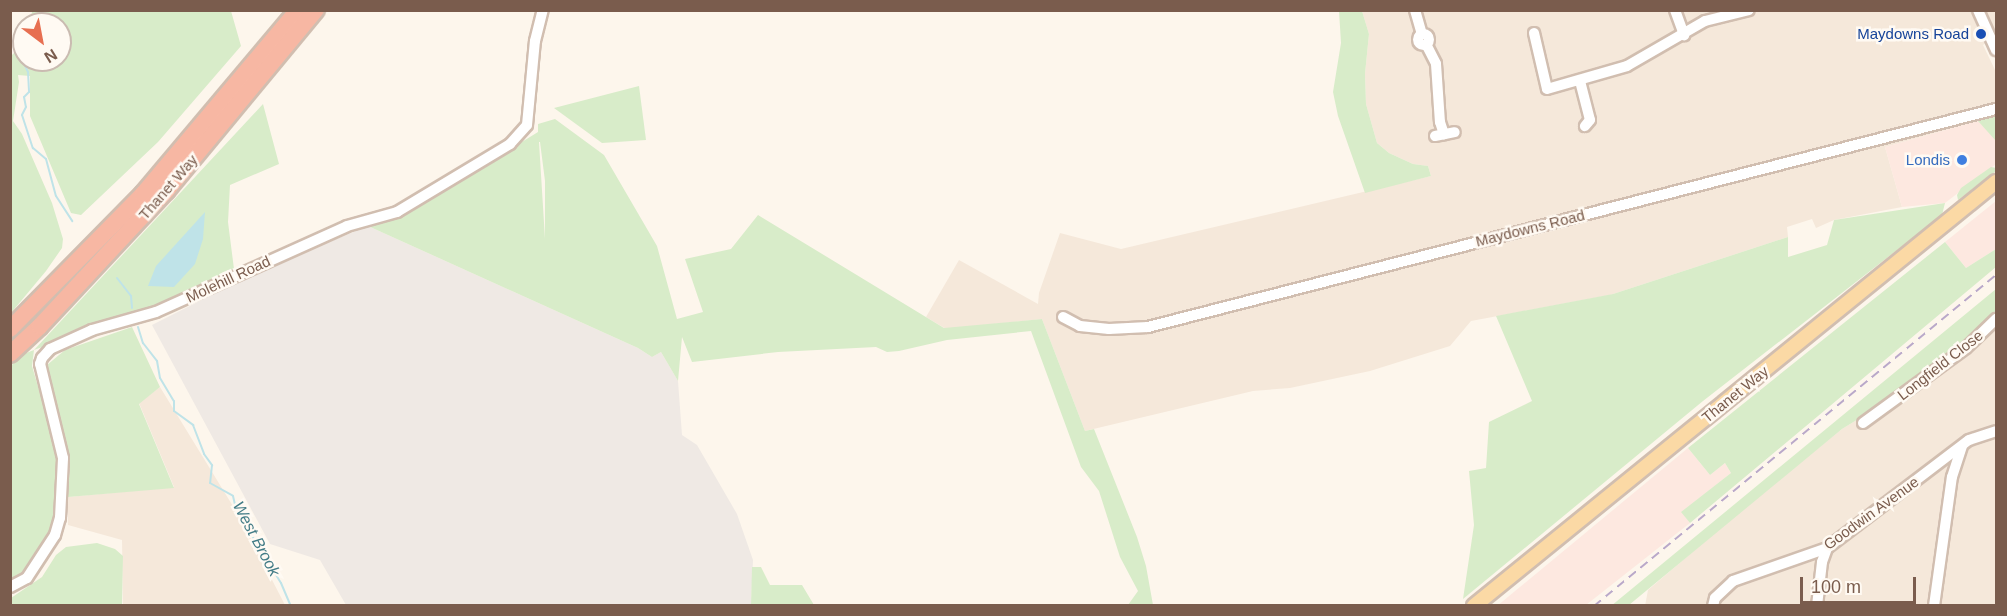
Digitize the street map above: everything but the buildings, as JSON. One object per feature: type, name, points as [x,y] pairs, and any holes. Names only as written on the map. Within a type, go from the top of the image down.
[{"type":"highway","name":"Thanet Way","points":[[10,329],[151,186],[298,10]]},
{"type":"highway","name":"Thanet Way","points":[[10,354],[40,326],[166,191],[316,10]]},
{"type":"main road","name":"Thanet Way","points":[[1474,606],[1996,182]]},
{"type":"street","name":"Molehill Road","points":[[10,587],[27,578],[55,535],[61,509],[63,458],[40,364],[50,349],[92,330],[156,312],[346,226],[397,212],[510,144],[527,125],[535,41],[543,10]]},
{"type":"street","points":[[1415,10],[1424,39],[1437,64],[1440,122],[1445,134]]},
{"type":"street","points":[[1675,10],[1684,35]]},
{"type":"street","points":[[1534,33],[1548,89],[1627,66],[1705,21],[1749,10]]},
{"type":"street","points":[[1978,10],[1996,50]]},
{"type":"street","points":[[1580,81],[1590,120],[1585,126]]},
{"type":"street","name":"Maydowns Road","points":[[1063,317],[1090,327],[1127,330],[1148,327],[1996,109]]},
{"type":"street","name":"Longfield Close","points":[[1863,423],[1886,414],[1966,348],[1996,319]]},
{"type":"street","name":"Goodwin Avenue","points":[[1713,606],[1715,598],[1733,582],[1827,548],[1969,440],[1996,431]]},
{"type":"street","points":[[1934,606],[1952,477],[1962,447]]},
{"type":"street","points":[[1931,470],[1943,469],[1952,477]]},
{"type":"street","points":[[1817,606],[1822,561],[1827,548]]},
{"type":"shaded area","points":[[1362,11],[1996,11],[1996,37],[1983,45],[1996,72],[1996,105],[1978,121],[1885,147],[1902,207],[1834,220],[1816,228],[1812,219],[1787,227],[1788,237],[1610,295],[1471,321],[1450,346],[1370,371],[1290,388],[1253,391],[1085,431],[1042,319],[946,329],[926,317],[959,260],[1038,304],[1039,293],[1060,233],[1121,249],[1431,176],[1428,166],[1413,164],[1389,153],[1377,143],[1366,104],[1365,74],[1369,34]]},
{"type":"shaded area","points":[[1978,121],[1996,136],[1996,164],[1945,203],[1902,207],[1885,147]]},
{"type":"shaded area","points":[[1996,201],[1996,249],[1966,268],[1945,242]]},
{"type":"shaded area","points":[[368,226],[638,348],[652,357],[661,352],[678,381],[682,435],[697,445],[737,514],[753,560],[751,605],[346,605],[320,560],[270,544],[152,325],[259,271]]},
{"type":"shaded area","points":[[1996,314],[1996,605],[1645,606],[1648,590],[1750,503],[1842,429],[1886,402],[1952,354]]},
{"type":"shaded area","points":[[160,387],[239,516],[285,605],[123,605],[122,540],[68,525],[68,497],[174,487],[139,403]]},
{"type":"shaded area","points":[[1688,448],[1710,475],[1725,463],[1731,473],[1682,512],[1690,523],[1586,605],[1497,606]]},
{"type":"green space","points":[[33,10],[231,11],[241,46],[158,142],[81,215],[71,213],[30,116],[30,76],[18,75],[13,121],[22,134],[52,203],[63,239],[62,248],[46,271],[11,313],[10,57],[12,55],[12,72],[72,72],[72,12],[32,12]]},
{"type":"green space","points":[[1339,11],[1362,11],[1369,34],[1365,74],[1366,104],[1377,143],[1389,153],[1413,164],[1428,166],[1431,176],[1365,193],[1338,116],[1333,92],[1341,43]]},
{"type":"green space","points":[[639,86],[646,140],[602,143],[554,108]]},
{"type":"green space","points":[[263,104],[279,164],[230,185],[228,222],[234,269],[161,304],[34,350]]},
{"type":"green space","points":[[1996,112],[1996,141],[1978,121]]},
{"type":"green space","points":[[555,119],[604,155],[657,246],[677,319],[703,312],[685,259],[731,249],[758,215],[944,328],[1042,319],[1085,431],[1094,429],[1137,537],[1146,566],[1153,605],[1128,605],[1138,591],[1120,557],[1099,491],[1081,467],[1031,331],[947,340],[899,351],[887,352],[876,347],[778,352],[692,362],[682,337],[678,381],[661,352],[652,357],[638,348],[368,226],[399,218],[538,132],[538,124]],"holes":[[[539,142],[545,181],[545,239]]]},
{"type":"green space","points":[[1991,167],[1996,168],[1996,171],[1958,200],[1957,195],[1961,188]]},
{"type":"green space","points":[[1945,203],[1942,215],[1703,401],[1463,599],[1474,525],[1469,471],[1486,468],[1489,422],[1532,401],[1496,316],[1613,294],[1788,237],[1788,257],[1827,245],[1834,220]]},
{"type":"green space","points":[[1945,242],[1966,268],[1996,249],[1996,267],[1690,523],[1681,512],[1731,473],[1725,463],[1710,475],[1688,448]]},
{"type":"green space","points":[[1996,289],[1996,314],[1952,354],[1886,402],[1842,429],[1629,605],[1611,606]]},
{"type":"green space","points":[[132,327],[160,387],[139,404],[174,488],[68,497],[70,463],[47,365],[65,350]]},
{"type":"green space","points":[[34,350],[32,366],[57,451],[54,520],[50,536],[29,570],[11,584],[10,367],[21,355]]},
{"type":"green space","points":[[97,543],[115,549],[123,556],[122,605],[11,605],[11,598],[42,577],[56,555],[66,547]]},
{"type":"green space","points":[[752,567],[761,567],[770,585],[802,585],[814,605],[751,605]]},
{"type":"water","points":[[205,212],[203,239],[195,264],[174,287],[148,286],[156,266]]},
{"type":"waterway","name":"West Brook","points":[[28,72],[29,92],[24,97],[26,107],[22,115],[33,148],[46,159],[56,196],[72,221]]},
{"type":"waterway","name":"West Brook","points":[[117,278],[131,296],[132,308]]},
{"type":"waterway","name":"West Brook","points":[[138,327],[143,343],[157,361],[160,378],[174,401],[174,411],[193,425],[204,454],[212,465],[210,483],[233,496],[236,509],[245,518],[249,531],[281,583],[291,606]]},
{"type":"railway","points":[[1594,606],[1996,275]]},
{"type":"place","name":"Maydowns Road","points":[[1981,34]]},
{"type":"place","name":"Londis","points":[[1962,160]]}]
